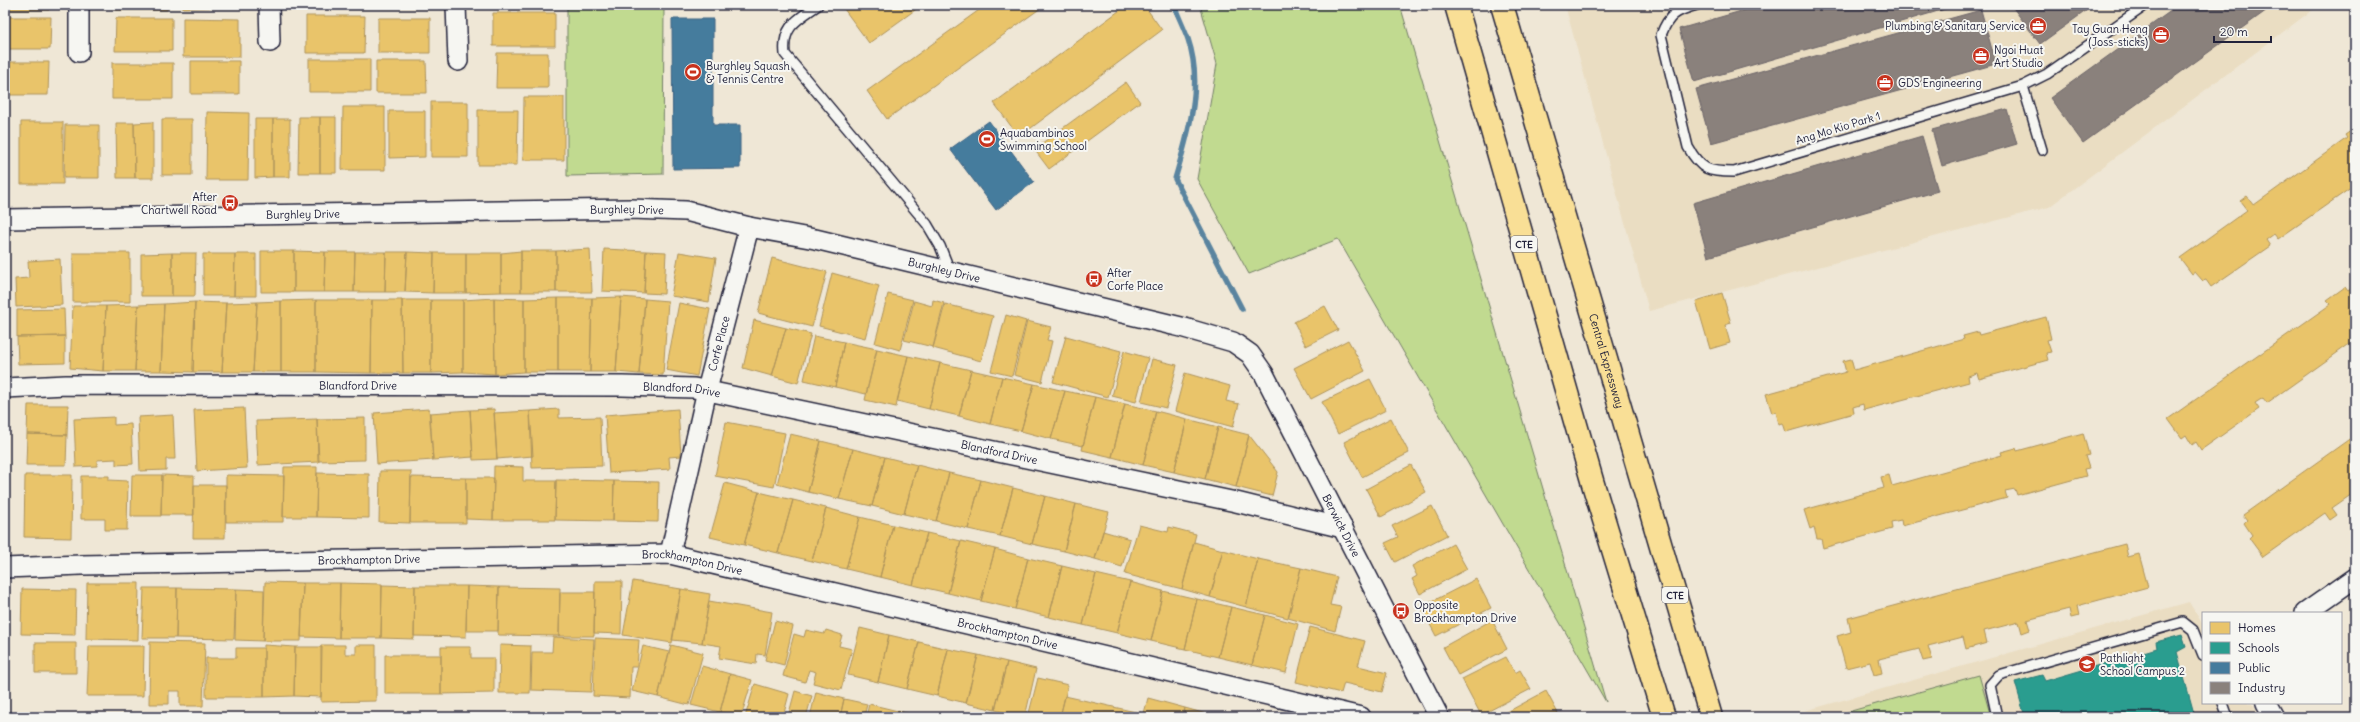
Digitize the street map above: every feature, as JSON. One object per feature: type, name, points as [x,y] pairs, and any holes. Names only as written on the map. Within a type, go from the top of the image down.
[{"type":"highway","name":"CTE","points":[[1456,5],[1593,484],[1664,717]]},
{"type":"highway","name":"Central Expressway","points":[[1502,5],[1711,717]]},
{"type":"street","points":[[79,5],[79,52]]},
{"type":"street","points":[[269,5],[270,42]]},
{"type":"street","points":[[456,5],[458,61]]},
{"type":"street","name":"Burghley Drive","points":[[5,219],[632,209],[686,211],[749,227],[815,239],[1181,327],[1233,342]]},
{"type":"street","name":"Corfe Place","points":[[670,554],[707,390],[749,227]]},
{"type":"street","name":"Berwick Drive","points":[[1233,342],[1250,354],[1264,374],[1439,717]]},
{"type":"street","name":"Blandford Drive","points":[[5,388],[66,385],[622,386],[707,390],[1236,502],[1343,528]]},
{"type":"street","name":"Brockhampton Drive","points":[[5,568],[89,565],[670,554],[1361,717]]},
{"type":"street","points":[[2306,612],[2355,578]]},
{"type":"street","points":[[2267,704],[2274,717]]},
{"type":"lane","points":[[818,5],[790,25],[784,39],[785,54],[926,224],[940,246],[951,272]]},
{"type":"lane","name":"Ang Mo Kio Park 1","points":[[1697,5],[1679,11],[1667,20],[1661,35],[1688,147],[1697,163],[1713,172],[1734,172],[2023,86],[2047,74],[2146,5]]},
{"type":"lane","points":[[2023,86],[2042,150]]},
{"type":"lane","points":[[1997,717],[1990,685],[1999,674],[2171,624],[2183,622],[2193,630],[2202,652]]},
{"type":"lane","points":[[2223,704],[2228,717]]},
{"type":"shaded area","points":[[1565,5],[2319,5],[2049,207],[1649,311]]},
{"type":"shaded area","name":"Pathlight School Campus 2","points":[[2189,602],[2202,623],[2202,704],[2253,704],[2261,717],[1803,717],[1801,712]]},
{"type":"green space","points":[[567,5],[664,5],[663,174],[567,176]]},
{"type":"green space","points":[[1200,5],[1400,5],[1606,702],[1338,239],[1249,274],[1197,179],[1217,64]]},
{"type":"green space","points":[[1979,675],[1991,717],[1830,717]]},
{"type":"building: Homes","points":[[5,5],[49,5],[49,10],[5,10]]},
{"type":"building: Homes","points":[[116,5],[167,5],[167,10],[116,10]]},
{"type":"building: Homes","points":[[183,5],[237,5],[237,7],[183,8]]},
{"type":"building: Homes","points":[[374,5],[423,5],[374,6]]},
{"type":"building: Homes","points":[[849,5],[922,5],[869,43],[844,9]]},
{"type":"building: Homes","points":[[986,5],[1045,5],[887,119],[867,91]]},
{"type":"building: Homes","points":[[1127,5],[1144,5],[1162,30],[1019,137],[994,103]]},
{"type":"building: Homes","points":[[493,13],[555,13],[555,46],[493,46]]},
{"type":"building: Homes","points":[[306,16],[365,16],[364,53],[306,53]]},
{"type":"building: Homes","points":[[5,17],[51,17],[50,49],[5,49]]},
{"type":"building: Homes","points":[[116,18],[172,18],[172,51],[115,51]]},
{"type":"building: Homes","points":[[183,18],[240,19],[240,57],[183,57]]},
{"type":"building: Homes","points":[[378,18],[430,18],[430,53],[378,53]]},
{"type":"building: Homes","points":[[497,53],[548,53],[548,88],[496,88]]},
{"type":"building: Homes","points":[[309,59],[370,59],[370,92],[309,92]]},
{"type":"building: Homes","points":[[191,61],[239,61],[239,94],[191,94]]},
{"type":"building: Homes","points":[[376,61],[426,61],[427,93],[376,93]]},
{"type":"building: Homes","points":[[5,62],[49,62],[48,95],[5,95]]},
{"type":"building: Homes","points":[[112,63],[173,63],[173,99],[112,99]]},
{"type":"building: Homes","points":[[1126,82],[1140,102],[1049,169],[1034,149]]},
{"type":"building: Homes","points":[[524,97],[564,97],[564,160],[523,160]]},
{"type":"building: Homes","points":[[431,102],[468,102],[468,157],[431,157]]},
{"type":"building: Homes","points":[[343,107],[385,107],[385,170],[342,170]]},
{"type":"building: Homes","points":[[478,110],[518,110],[517,165],[478,165]]},
{"type":"building: Homes","points":[[389,111],[425,111],[425,157],[389,158]]},
{"type":"building: Homes","points":[[207,112],[249,113],[248,180],[206,180]]},
{"type":"building: Homes","points":[[299,117],[320,117],[320,173],[298,173]]},
{"type":"building: Homes","points":[[320,117],[336,117],[336,173],[320,173]]},
{"type":"building: Homes","points":[[162,119],[192,119],[192,175],[162,175]]},
{"type":"building: Homes","points":[[255,119],[273,119],[273,177],[255,178]]},
{"type":"building: Homes","points":[[273,119],[290,119],[290,177],[273,177]]},
{"type":"building: Homes","points":[[21,122],[63,122],[63,184],[21,184]]},
{"type":"building: Homes","points":[[153,122],[153,178],[135,178],[134,123]]},
{"type":"building: Homes","points":[[116,123],[134,123],[135,178],[117,178]]},
{"type":"building: Homes","points":[[65,125],[99,125],[99,178],[64,178]]},
{"type":"building: Homes","points":[[2355,128],[2355,185],[2278,239],[2274,234],[2266,240],[2270,246],[2211,287],[2206,280],[2203,281],[2195,272],[2192,274],[2180,258],[2247,210],[2240,201],[2247,196],[2254,205],[2347,138],[2345,135]]},
{"type":"building: Homes","points":[[5,131],[7,131],[6,187],[5,187]]},
{"type":"building: Homes","points":[[590,249],[592,292],[556,292],[556,251]]},
{"type":"building: Homes","points":[[604,249],[646,251],[644,293],[602,291]]},
{"type":"building: Homes","points":[[261,251],[294,251],[294,292],[261,292]]},
{"type":"building: Homes","points":[[294,251],[325,252],[324,292],[294,292]]},
{"type":"building: Homes","points":[[521,251],[521,292],[501,292],[501,253]]},
{"type":"building: Homes","points":[[521,251],[556,251],[556,292],[521,292]]},
{"type":"building: Homes","points":[[646,251],[666,252],[664,294],[644,293]]},
{"type":"building: Homes","points":[[325,252],[355,252],[354,292],[324,292]]},
{"type":"building: Homes","points":[[355,252],[386,252],[385,292],[354,292]]},
{"type":"building: Homes","points":[[386,252],[407,252],[405,292],[385,292]]},
{"type":"building: Homes","points":[[407,252],[434,253],[433,293],[405,292]]},
{"type":"building: Homes","points":[[679,252],[716,258],[709,302],[671,296]]},
{"type":"building: Homes","points":[[73,253],[130,253],[130,302],[73,302]]},
{"type":"building: Homes","points":[[172,253],[172,296],[141,296],[141,254]]},
{"type":"building: Homes","points":[[172,253],[196,253],[195,296],[172,296]]},
{"type":"building: Homes","points":[[434,253],[466,253],[466,293],[433,293]]},
{"type":"building: Homes","points":[[466,253],[501,253],[501,292],[466,293]]},
{"type":"building: Homes","points":[[203,254],[235,254],[234,296],[203,296]]},
{"type":"building: Homes","points":[[235,254],[256,254],[256,296],[234,296]]},
{"type":"building: Homes","points":[[772,258],[827,272],[812,327],[758,313]]},
{"type":"building: Homes","points":[[60,259],[62,305],[16,307],[15,279],[29,278],[28,261]]},
{"type":"building: Homes","points":[[832,273],[879,286],[865,338],[819,326]]},
{"type":"building: Homes","points":[[2355,286],[2355,331],[2351,333],[2355,340],[2267,403],[2263,398],[2255,403],[2259,409],[2201,450],[2196,442],[2192,445],[2186,435],[2182,438],[2168,419],[2331,304],[2327,300],[2345,287],[2348,291]]},
{"type":"building: Homes","points":[[1722,293],[1731,323],[1725,325],[1730,343],[1710,349],[1696,301]]},
{"type":"building: Homes","points":[[888,294],[913,300],[900,350],[875,343]]},
{"type":"building: Homes","points":[[621,297],[645,299],[639,374],[616,372]]},
{"type":"building: Homes","points":[[621,297],[616,372],[590,372],[592,298]]},
{"type":"building: Homes","points":[[494,298],[524,299],[524,372],[495,374]]},
{"type":"building: Homes","points":[[494,298],[495,374],[463,372],[463,300]]},
{"type":"building: Homes","points":[[558,298],[592,298],[590,372],[558,372]]},
{"type":"building: Homes","points":[[558,298],[558,372],[524,372],[524,299]]},
{"type":"building: Homes","points":[[645,299],[668,301],[663,375],[639,374]]},
{"type":"building: Homes","points":[[316,300],[372,300],[371,373],[316,372]]},
{"type":"building: Homes","points":[[316,300],[316,372],[281,372],[281,301]]},
{"type":"building: Homes","points":[[372,300],[402,300],[403,373],[371,373]]},
{"type":"building: Homes","points":[[402,300],[431,300],[431,373],[403,373]]},
{"type":"building: Homes","points":[[431,300],[463,300],[463,372],[431,373]]},
{"type":"building: Homes","points":[[933,300],[944,303],[933,347],[904,340],[914,301],[932,306]]},
{"type":"building: Homes","points":[[281,301],[281,372],[253,372],[257,302]]},
{"type":"building: Homes","points":[[195,302],[226,303],[222,372],[193,372]]},
{"type":"building: Homes","points":[[195,302],[193,372],[161,371],[164,304]]},
{"type":"building: Homes","points":[[257,302],[253,372],[222,372],[226,303]]},
{"type":"building: Homes","points":[[679,303],[710,309],[697,376],[666,370]]},
{"type":"building: Homes","points":[[164,304],[161,371],[135,371],[138,305]]},
{"type":"building: Homes","points":[[945,304],[993,316],[981,361],[933,348]]},
{"type":"building: Homes","points":[[138,305],[135,371],[103,371],[106,306]]},
{"type":"building: Homes","points":[[73,306],[106,306],[103,371],[70,368]]},
{"type":"building: Homes","points":[[1325,306],[1338,330],[1306,346],[1294,322]]},
{"type":"building: Homes","points":[[64,309],[65,336],[17,337],[17,310]]},
{"type":"building: Homes","points":[[1006,315],[1026,321],[1012,376],[991,371]]},
{"type":"building: Homes","points":[[2046,317],[2051,339],[2047,340],[2051,352],[2046,353],[2048,360],[1979,379],[1977,373],[1968,376],[1969,382],[1864,410],[1863,404],[1853,407],[1854,413],[1786,432],[1783,423],[1779,424],[1776,412],[1772,413],[1766,394],[1846,372],[1843,361],[1851,359],[1854,370],[1964,339],[1963,336],[1978,332],[1979,335]]},
{"type":"building: Homes","points":[[754,320],[786,328],[772,376],[743,368]]},
{"type":"building: Homes","points":[[1027,321],[1051,327],[1047,340],[1052,341],[1042,382],[1014,375]]},
{"type":"building: Homes","points":[[786,328],[811,334],[798,383],[772,376]]},
{"type":"building: Homes","points":[[65,336],[65,363],[18,364],[17,337]]},
{"type":"building: Homes","points":[[814,336],[844,342],[835,387],[804,380]]},
{"type":"building: Homes","points":[[1066,336],[1121,351],[1108,397],[1053,382]]},
{"type":"building: Homes","points":[[1348,340],[1365,371],[1311,399],[1294,368]]},
{"type":"building: Homes","points":[[844,342],[877,349],[866,394],[835,387]]},
{"type":"building: Homes","points":[[877,349],[908,356],[896,407],[865,400]]},
{"type":"building: Homes","points":[[1124,351],[1148,358],[1136,402],[1112,396]]},
{"type":"building: Homes","points":[[908,356],[940,363],[929,409],[897,401]]},
{"type":"building: Homes","points":[[1152,359],[1177,365],[1166,408],[1141,402]]},
{"type":"building: Homes","points":[[940,363],[971,370],[959,416],[929,409]]},
{"type":"building: Homes","points":[[971,370],[1002,377],[990,424],[959,416]]},
{"type":"building: Homes","points":[[1185,373],[1230,386],[1226,401],[1239,404],[1233,427],[1175,411]]},
{"type":"building: Homes","points":[[1002,377],[1034,384],[1021,431],[990,424]]},
{"type":"building: Homes","points":[[1370,379],[1386,410],[1338,434],[1322,402]]},
{"type":"building: Homes","points":[[1034,384],[1065,391],[1051,439],[1021,431]]},
{"type":"building: Homes","points":[[1065,391],[1095,397],[1083,446],[1051,439]]},
{"type":"building: Homes","points":[[1095,397],[1125,404],[1112,457],[1082,450]]},
{"type":"building: Homes","points":[[1125,404],[1156,411],[1143,465],[1112,457]]},
{"type":"building: Homes","points":[[28,405],[68,405],[67,435],[27,434]]},
{"type":"building: Homes","points":[[244,408],[247,468],[197,471],[194,410]]},
{"type":"building: Homes","points":[[429,409],[433,460],[377,464],[374,413]]},
{"type":"building: Homes","points":[[494,409],[497,459],[473,460],[470,410]]},
{"type":"building: Homes","points":[[559,409],[559,418],[600,417],[602,466],[532,468],[530,411]]},
{"type":"building: Homes","points":[[678,409],[681,456],[669,457],[670,469],[609,473],[605,415]]},
{"type":"building: Homes","points":[[470,410],[473,457],[433,460],[430,413]]},
{"type":"building: Homes","points":[[530,411],[533,456],[497,459],[494,413]]},
{"type":"building: Homes","points":[[1156,411],[1187,419],[1174,472],[1143,465]]},
{"type":"building: Homes","points":[[173,415],[175,459],[166,459],[166,470],[140,471],[138,417]]},
{"type":"building: Homes","points":[[114,417],[114,425],[131,424],[133,464],[116,465],[116,459],[97,460],[97,466],[76,467],[74,419]]},
{"type":"building: Homes","points":[[365,418],[365,460],[318,461],[317,419]]},
{"type":"building: Homes","points":[[1391,418],[1409,453],[1362,477],[1344,442]]},
{"type":"building: Homes","points":[[317,419],[319,462],[258,465],[256,421]]},
{"type":"building: Homes","points":[[1187,419],[1218,427],[1205,479],[1174,472]]},
{"type":"building: Homes","points":[[726,422],[785,433],[774,487],[715,476]]},
{"type":"building: Homes","points":[[1218,427],[1249,435],[1236,487],[1205,479]]},
{"type":"building: Homes","points":[[2083,433],[2089,455],[2085,456],[2089,468],[2084,469],[2086,476],[2017,495],[2015,489],[2005,491],[2007,498],[1902,526],[1901,520],[1891,522],[1892,529],[1823,548],[1821,539],[1817,539],[1814,527],[1810,529],[1804,510],[1884,488],[1881,477],[1889,475],[1892,486],[2002,455],[2001,452],[2016,448],[2017,451]]},
{"type":"building: Homes","points":[[27,434],[67,435],[66,465],[26,465]]},
{"type":"building: Homes","points":[[790,434],[821,441],[808,492],[777,484]]},
{"type":"building: Homes","points":[[1249,435],[1278,472],[1272,496],[1236,487]]},
{"type":"building: Homes","points":[[2355,435],[2355,492],[2332,508],[2337,515],[2330,520],[2325,513],[2263,557],[2249,538],[2252,535],[2244,523],[2247,520],[2243,515]]},
{"type":"building: Homes","points":[[821,441],[853,449],[839,499],[808,492]]},
{"type":"building: Homes","points":[[853,449],[885,457],[872,506],[839,499]]},
{"type":"building: Homes","points":[[885,457],[917,465],[904,514],[872,506]]},
{"type":"building: Homes","points":[[917,465],[949,473],[936,521],[904,514]]},
{"type":"building: Homes","points":[[1411,465],[1426,492],[1381,517],[1366,489]]},
{"type":"building: Homes","points":[[494,466],[523,467],[523,481],[556,481],[555,520],[493,520]]},
{"type":"building: Homes","points":[[284,467],[317,467],[316,517],[283,517]]},
{"type":"building: Homes","points":[[380,471],[411,471],[410,523],[379,522]]},
{"type":"building: Homes","points":[[317,473],[369,474],[369,518],[316,517]]},
{"type":"building: Homes","points":[[949,473],[981,480],[968,529],[936,521]]},
{"type":"building: Homes","points":[[25,475],[72,475],[71,538],[24,537]]},
{"type":"building: Homes","points":[[132,475],[162,475],[161,516],[131,516]]},
{"type":"building: Homes","points":[[162,475],[194,476],[194,515],[161,515]]},
{"type":"building: Homes","points":[[226,475],[284,476],[283,522],[226,522]]},
{"type":"building: Homes","points":[[81,476],[109,476],[109,480],[128,481],[127,530],[105,530],[105,519],[81,519]]},
{"type":"building: Homes","points":[[411,477],[466,478],[466,523],[410,523]]},
{"type":"building: Homes","points":[[466,478],[494,478],[493,520],[466,519]]},
{"type":"building: Homes","points":[[556,480],[614,481],[613,521],[555,520]]},
{"type":"building: Homes","points":[[981,480],[1013,488],[1000,536],[968,529]]},
{"type":"building: Homes","points":[[614,481],[659,482],[658,522],[613,521]]},
{"type":"building: Homes","points":[[725,483],[759,492],[744,545],[710,537]]},
{"type":"building: Homes","points":[[194,485],[226,485],[225,538],[193,538]]},
{"type":"building: Homes","points":[[1013,488],[1045,496],[1032,544],[1000,536]]},
{"type":"building: Homes","points":[[759,492],[793,500],[778,553],[744,545]]},
{"type":"building: Homes","points":[[1045,496],[1076,504],[1064,551],[1032,544]]},
{"type":"building: Homes","points":[[793,500],[826,508],[812,561],[778,553]]},
{"type":"building: Homes","points":[[1076,504],[1109,512],[1095,559],[1064,551]]},
{"type":"building: Homes","points":[[1432,506],[1447,535],[1395,562],[1385,543],[1398,537],[1392,526]]},
{"type":"building: Homes","points":[[826,508],[860,517],[846,569],[812,561]]},
{"type":"building: Homes","points":[[860,517],[893,525],[880,577],[846,569]]},
{"type":"building: Homes","points":[[893,525],[927,533],[913,585],[880,577]]},
{"type":"building: Homes","points":[[1139,525],[1168,532],[1169,527],[1196,534],[1182,589],[1125,574]]},
{"type":"building: Homes","points":[[1103,531],[1130,539],[1122,567],[1095,559]]},
{"type":"building: Homes","points":[[927,533],[961,541],[948,593],[913,585]]},
{"type":"building: Homes","points":[[961,541],[995,549],[981,601],[948,593]]},
{"type":"building: Homes","points":[[1194,542],[1223,550],[1210,597],[1182,589]]},
{"type":"building: Homes","points":[[1453,544],[1467,569],[1420,594],[1412,579],[1417,576],[1412,566]]},
{"type":"building: Homes","points":[[2125,544],[2128,557],[2139,554],[2148,587],[2077,606],[2079,616],[2071,618],[2069,609],[2027,620],[2030,630],[2022,633],[2019,622],[1984,631],[1987,643],[1966,649],[1963,637],[1928,646],[1932,659],[1923,661],[1919,649],[1879,659],[1882,673],[1874,675],[1870,662],[1846,668],[1837,636],[1851,632],[1848,618]]},
{"type":"building: Homes","points":[[995,549],[1028,558],[1015,609],[981,601]]},
{"type":"building: Homes","points":[[1223,550],[1258,559],[1246,607],[1210,597]]},
{"type":"building: Homes","points":[[1028,558],[1062,566],[1049,617],[1015,609]]},
{"type":"building: Homes","points":[[1258,559],[1301,568],[1288,618],[1246,607]]},
{"type":"building: Homes","points":[[1062,566],[1096,574],[1083,625],[1049,617]]},
{"type":"building: Homes","points":[[1301,568],[1337,577],[1330,605],[1341,607],[1335,631],[1288,618]]},
{"type":"building: Homes","points":[[1096,574],[1130,582],[1117,633],[1083,625]]},
{"type":"building: Homes","points":[[1476,579],[1491,608],[1436,636],[1421,607]]},
{"type":"building: Homes","points":[[595,581],[622,581],[621,634],[594,633]]},
{"type":"building: Homes","points":[[633,581],[681,589],[672,643],[623,635]]},
{"type":"building: Homes","points":[[265,582],[303,583],[301,641],[263,641]]},
{"type":"building: Homes","points":[[1130,582],[1163,591],[1151,641],[1117,633]]},
{"type":"building: Homes","points":[[87,583],[139,583],[138,640],[86,639]]},
{"type":"building: Homes","points":[[303,583],[340,583],[339,638],[301,637]]},
{"type":"building: Homes","points":[[340,583],[382,584],[381,638],[339,638]]},
{"type":"building: Homes","points":[[382,585],[415,586],[414,639],[381,638]]},
{"type":"building: Homes","points":[[415,586],[467,586],[466,637],[414,636]]},
{"type":"building: Homes","points":[[467,586],[499,587],[498,631],[466,631]]},
{"type":"building: Homes","points":[[499,587],[560,588],[559,636],[498,635]]},
{"type":"building: Homes","points":[[144,588],[177,588],[176,638],[142,638]]},
{"type":"building: Homes","points":[[177,588],[236,589],[234,639],[176,638]]},
{"type":"building: Homes","points":[[22,589],[76,590],[75,635],[21,634]]},
{"type":"building: Homes","points":[[236,589],[264,590],[263,641],[235,640]]},
{"type":"building: Homes","points":[[681,589],[710,594],[702,643],[672,640]]},
{"type":"building: Homes","points":[[1163,591],[1197,599],[1185,649],[1151,641]]},
{"type":"building: Homes","points":[[560,592],[595,592],[594,636],[559,636]]},
{"type":"building: Homes","points":[[1197,599],[1231,607],[1218,657],[1185,649]]},
{"type":"building: Homes","points":[[709,601],[772,612],[765,655],[757,654],[756,664],[719,658],[721,646],[702,643]]},
{"type":"building: Homes","points":[[1231,607],[1265,615],[1252,665],[1218,657]]},
{"type":"building: Homes","points":[[1265,615],[1298,624],[1286,673],[1252,665]]},
{"type":"building: Homes","points":[[1492,620],[1507,649],[1458,675],[1443,647]]},
{"type":"building: Homes","points":[[775,621],[793,626],[784,665],[765,660]]},
{"type":"building: Homes","points":[[1310,627],[1365,641],[1358,666],[1387,673],[1382,692],[1344,683],[1341,693],[1296,682]]},
{"type":"building: Homes","points":[[860,628],[889,635],[878,682],[848,675]]},
{"type":"building: Homes","points":[[806,630],[824,634],[826,630],[842,635],[839,646],[852,649],[841,690],[813,683],[816,672],[809,670],[805,682],[783,676],[794,634],[804,637]]},
{"type":"building: Homes","points":[[889,635],[919,642],[907,689],[878,682]]},
{"type":"building: Homes","points":[[553,637],[594,639],[591,692],[531,690],[532,652],[552,652]]},
{"type":"building: Homes","points":[[595,638],[639,640],[637,667],[631,667],[630,698],[593,696]]},
{"type":"building: Homes","points":[[150,642],[205,643],[203,706],[180,706],[180,691],[169,691],[169,704],[149,704]]},
{"type":"building: Homes","points":[[919,642],[948,649],[937,696],[907,689]]},
{"type":"building: Homes","points":[[35,643],[76,643],[76,673],[35,673]]},
{"type":"building: Homes","points":[[264,645],[295,647],[294,696],[264,697]]},
{"type":"building: Homes","points":[[321,645],[345,645],[345,654],[356,654],[356,645],[376,645],[376,701],[321,702]]},
{"type":"building: Homes","points":[[500,645],[531,646],[530,693],[499,693]]},
{"type":"building: Homes","points":[[671,645],[703,653],[689,705],[658,697]]},
{"type":"building: Homes","points":[[89,646],[144,646],[143,696],[87,696]]},
{"type":"building: Homes","points":[[643,646],[669,652],[658,697],[632,691]]},
{"type":"building: Homes","points":[[295,647],[322,647],[321,697],[294,696]]},
{"type":"building: Homes","points":[[441,647],[471,647],[471,658],[494,658],[494,693],[441,694]]},
{"type":"building: Homes","points":[[236,648],[264,648],[264,697],[206,697],[206,658],[236,658]]},
{"type":"building: Homes","points":[[948,649],[978,655],[966,703],[937,696]]},
{"type":"building: Homes","points":[[385,655],[441,655],[441,694],[385,694]]},
{"type":"building: Homes","points":[[978,655],[1007,662],[995,710],[966,703]]},
{"type":"building: Homes","points":[[1506,657],[1515,673],[1520,670],[1531,689],[1481,715],[1462,679]]},
{"type":"building: Homes","points":[[1007,662],[1036,669],[1025,717],[995,710]]},
{"type":"building: Homes","points":[[702,666],[730,674],[720,712],[691,705]]},
{"type":"building: Homes","points":[[730,674],[752,680],[741,717],[720,712]]},
{"type":"building: Homes","points":[[1038,678],[1068,685],[1060,717],[1028,717]]},
{"type":"building: Homes","points":[[755,684],[789,694],[783,717],[745,717]]},
{"type":"building: Homes","points":[[795,691],[812,696],[806,717],[788,717]]},
{"type":"building: Homes","points":[[1546,691],[1560,717],[1498,717]]},
{"type":"building: Homes","points":[[816,692],[844,699],[840,717],[810,717]]},
{"type":"building: Homes","points":[[1065,696],[1140,713],[1139,717],[1060,717]]},
{"type":"building: Homes","points":[[1148,698],[1185,708],[1183,717],[1143,717]]},
{"type":"building: Homes","points":[[844,699],[867,704],[864,717],[840,717]]},
{"type":"building: Homes","points":[[869,704],[923,717],[866,717]]},
{"type":"building: Homes","points":[[1185,708],[1210,715],[1210,717],[1183,717]]},
{"type":"building: Schools","points":[[2182,635],[2186,647],[2177,652],[2195,717],[2025,717],[2015,682],[2042,675],[2045,681],[2157,648],[2156,642]]},
{"type":"building: Public","name":"Burghley Squash & Tennis Centre","points":[[672,19],[713,19],[713,125],[740,125],[740,168],[673,169]]},
{"type":"building: Public","points":[[989,121],[1034,182],[996,210],[950,149]]},
{"type":"building: Industry","points":[[1762,5],[1959,5],[1694,82],[1679,29]]},
{"type":"building: Industry","points":[[2011,5],[2094,5],[2040,44]]},
{"type":"building: Industry","points":[[2179,5],[2274,5],[2083,143],[2050,98]]},
{"type":"building: Industry","points":[[1981,10],[1996,64],[1711,143],[1696,89]]},
{"type":"building: Industry","points":[[2007,109],[2017,144],[1942,166],[1932,130]]},
{"type":"building: Industry","points":[[1922,136],[1938,191],[1708,257],[1693,203]]},
{"type":"waterway","points":[[1174,5],[1188,39],[1193,57],[1195,74],[1189,127],[1175,179],[1242,309]]},
{"type":"place","name":"Plumbing & Sanitary Service","points":[[2038,26]]},
{"type":"place","name":"Tay Guan Heng (Joss-sticks)","points":[[2161,35]]},
{"type":"place","name":"Ngoi Huat Art Studio","points":[[1981,56]]},
{"type":"place","name":"Burghley Squash & Tennis Centre","points":[[693,72]]},
{"type":"place","name":"GDS Engineering","points":[[1885,83]]},
{"type":"place","name":"Aquabambinos Swimming School","points":[[987,139]]},
{"type":"place","name":"After Chartwell Road","points":[[230,203]]},
{"type":"place","name":"After Corfe Place","points":[[1094,279]]},
{"type":"place","name":"Opposite Brockhampton Drive","points":[[1401,611]]},
{"type":"place","name":"Pathlight School Campus 2","points":[[2087,664]]}]
